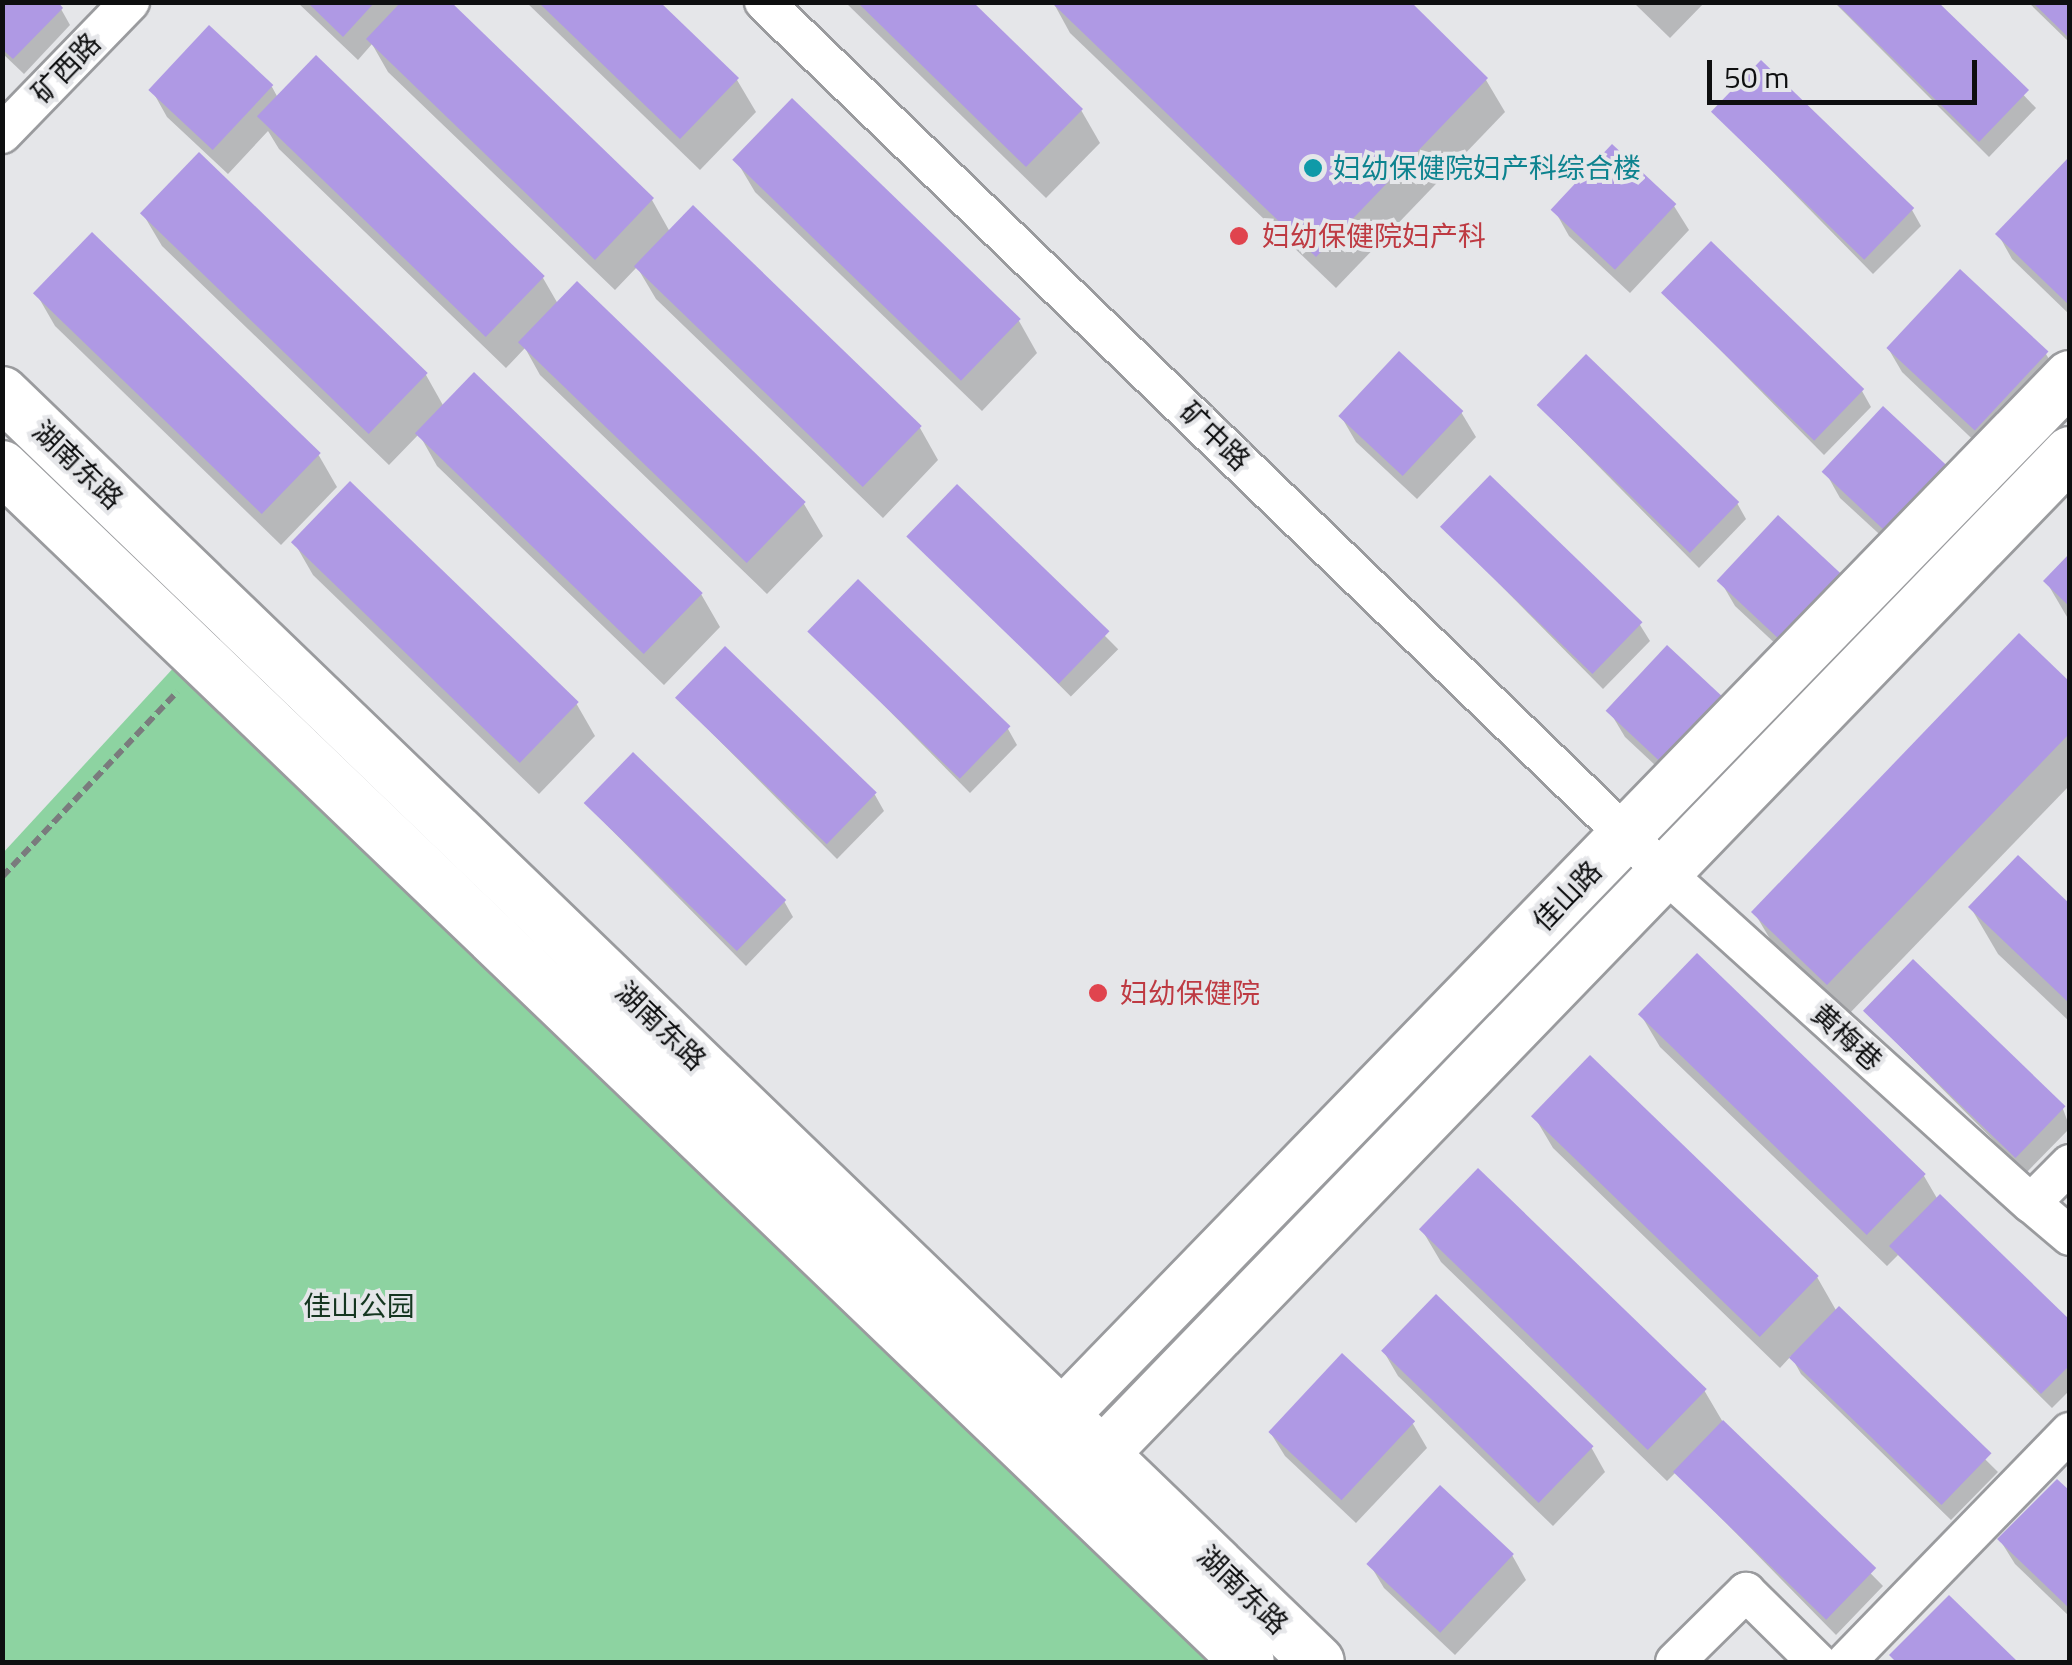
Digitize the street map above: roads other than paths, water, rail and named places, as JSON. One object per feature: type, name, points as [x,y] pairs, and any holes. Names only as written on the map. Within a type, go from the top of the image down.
[{"type":"main road","name":"佳山路","points":[[1064,1413],[2070,377]]},
{"type":"main road","name":"湖南东路","points":[[2,392],[1318,1662]]},
{"type":"main road","name":"佳山路","points":[[1103,1453],[2070,453]]},
{"type":"main road","points":[[2,466],[1248,1662]]},
{"type":"street","name":"矿西路","points":[[2,134],[130,2]]},
{"type":"street","name":"矿中路","points":[[764,2],[1663,871]]},
{"type":"street","name":"黄梅巷","points":[[1663,871],[2070,1236]]},
{"type":"street","points":[[2032,1203],[2070,1164]]},
{"type":"street","points":[[1846,1662],[2070,1432]]},
{"type":"street","points":[[1675,1662],[1746,1592],[1817,1662]]},
{"type":"place","name":"妇幼保健院妇产科综合楼","points":[[1313,168]]},
{"type":"place","name":"妇幼保健院妇产科","points":[[1239,236]]},
{"type":"place","name":"妇幼保健院","points":[[1098,993]]},
{"type":"park label","name":"佳山公园","points":[[359,1306]]}]
